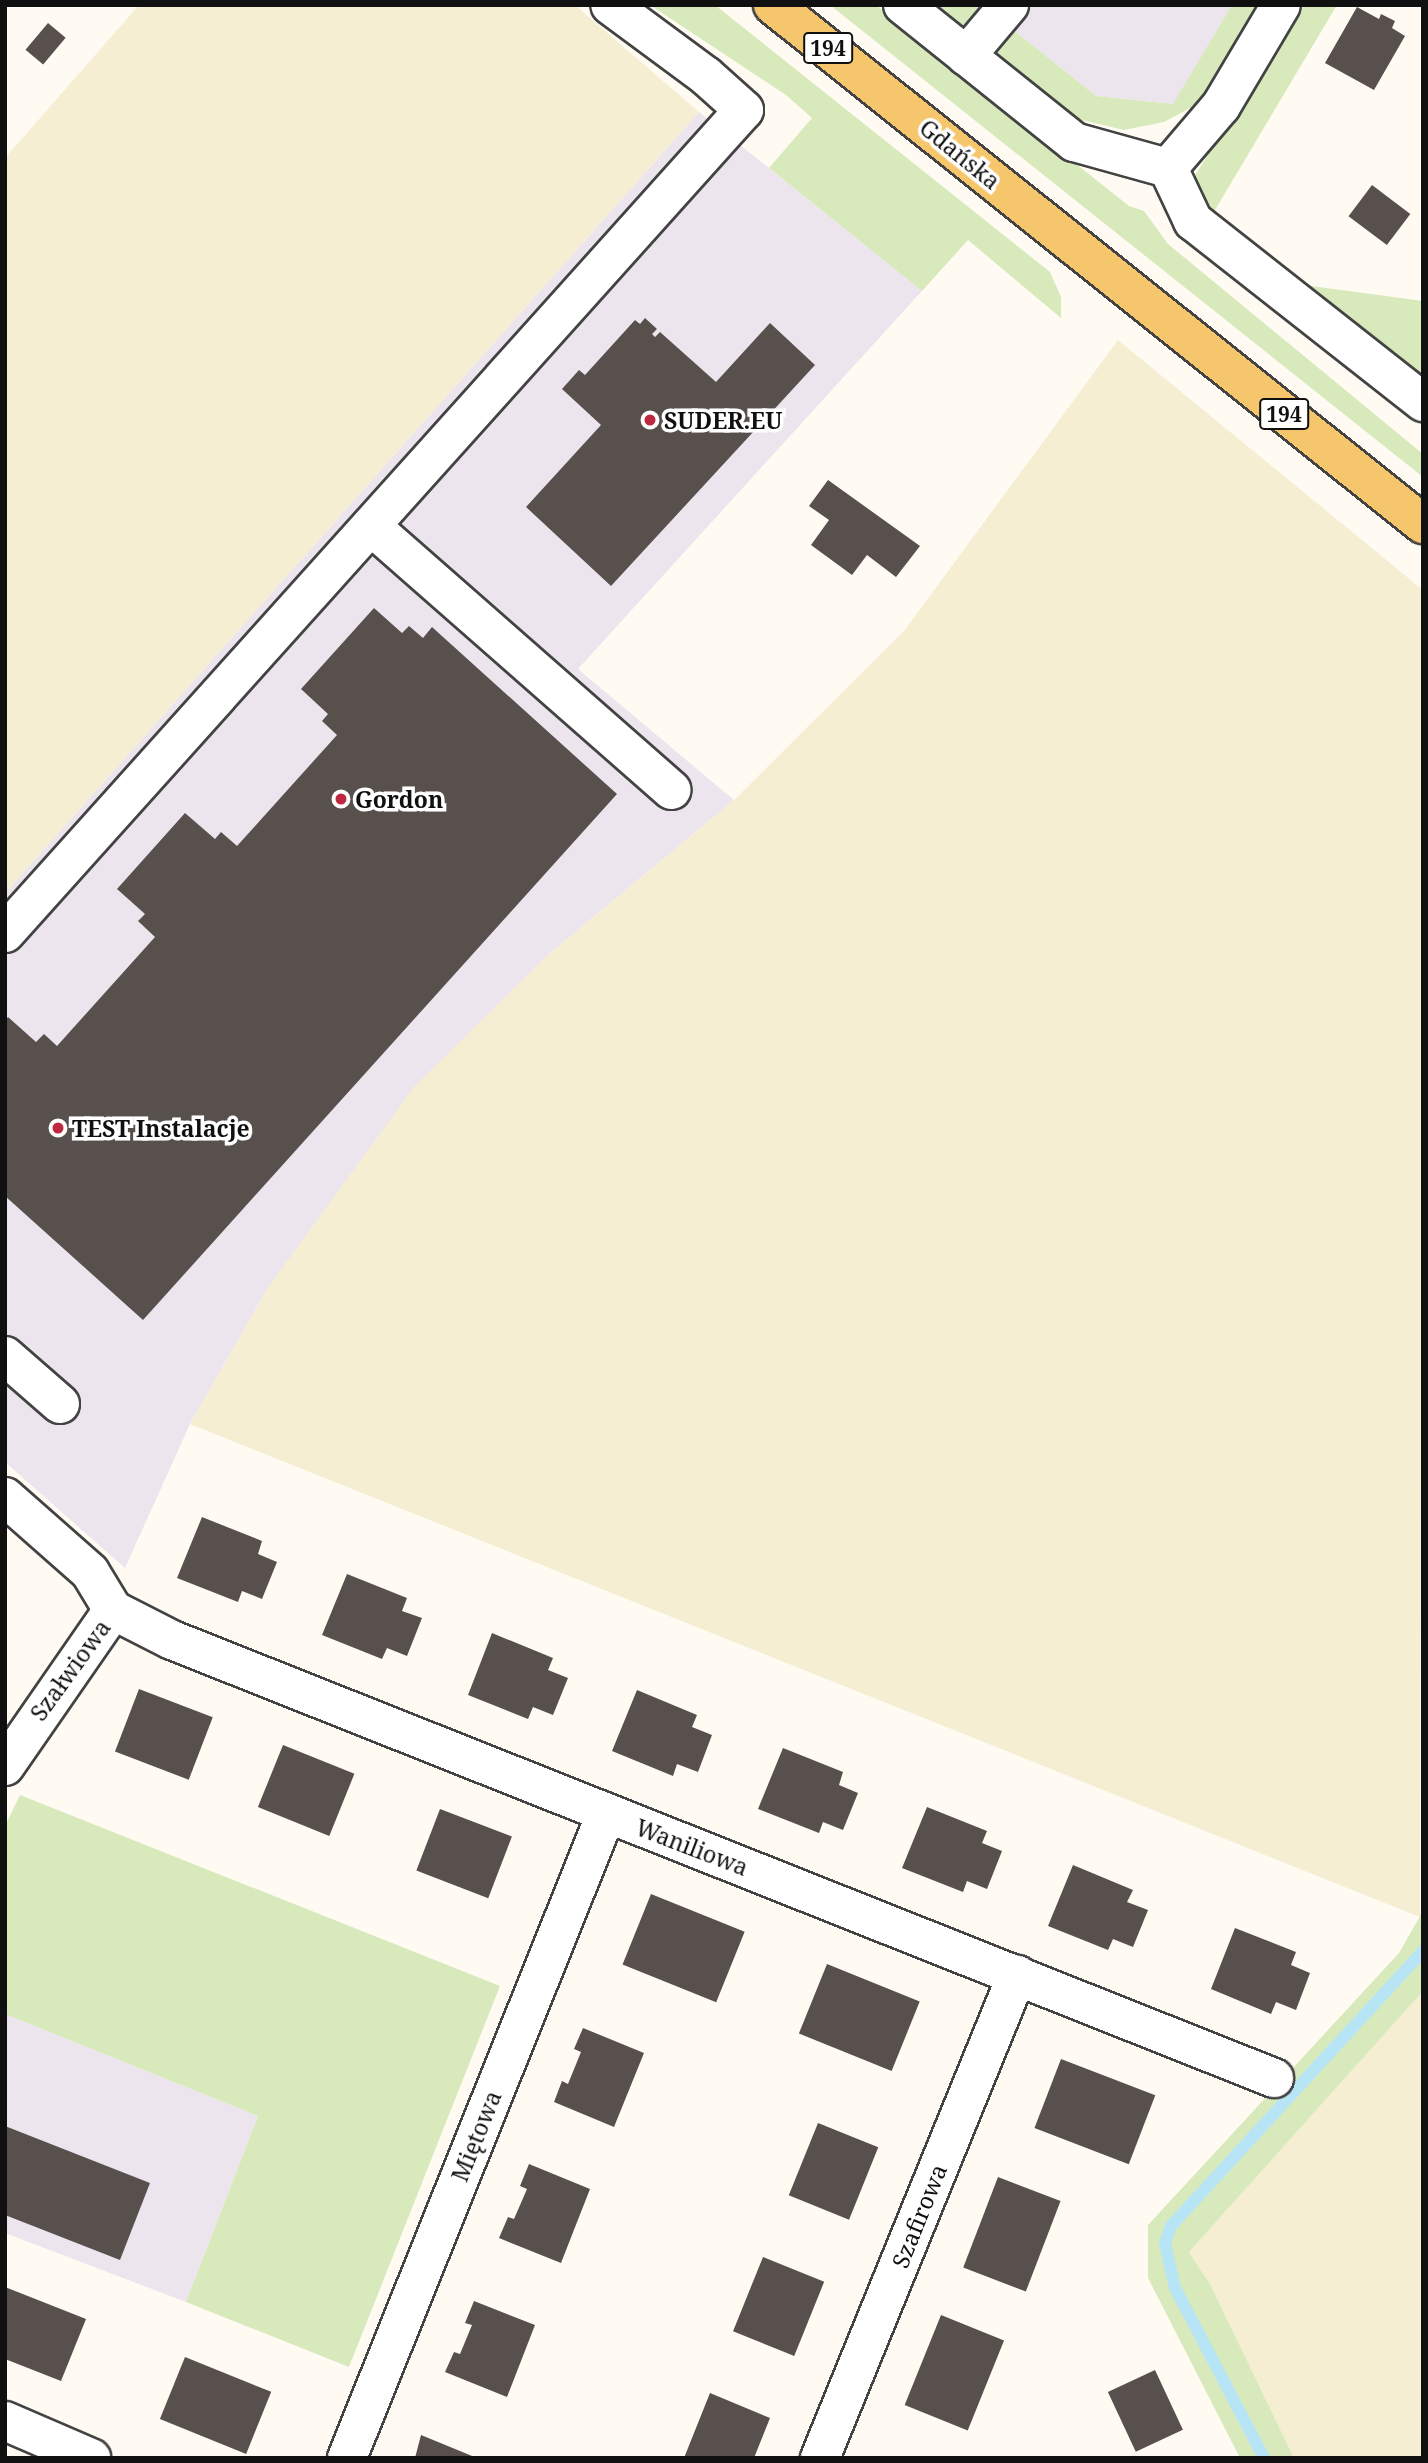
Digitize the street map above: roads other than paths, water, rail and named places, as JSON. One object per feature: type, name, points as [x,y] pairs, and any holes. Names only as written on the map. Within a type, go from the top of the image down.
[{"type":"main road","name":"Gdańska","points":[[773,5],[1423,524]]},
{"type":"street","points":[[5,933],[744,110],[706,76],[610,5]]},
{"type":"street","points":[[903,5],[1074,142],[1168,168],[1193,221],[1423,402]]},
{"type":"street","points":[[966,56],[1009,5]]},
{"type":"street","points":[[1168,168],[1221,106],[1281,5]]},
{"type":"street","points":[[371,526],[672,790]]},
{"type":"street","points":[[5,1356],[60,1404]]},
{"type":"street","points":[[5,1497],[90,1572],[113,1610]]},
{"type":"street","name":"Szałwiowa","points":[[5,1766],[113,1610]]},
{"type":"street","name":"Waniliowa","points":[[113,1610],[172,1640],[1274,2078]]},
{"type":"street","name":"Miętowa","points":[[347,2458],[606,1814]]},
{"type":"street","name":"Szafirowa","points":[[820,2458],[1017,1975]]},
{"type":"street","points":[[5,2421],[91,2458]]},
{"type":"waterway","points":[[1264,2458],[1175,2288],[1165,2243],[1171,2226],[1423,1951]]},
{"type":"place","name":"SUDER.EU","points":[[650,420]]},
{"type":"place","name":"Gordon","points":[[341,799]]},
{"type":"place","name":"TEST Instalacje","points":[[58,1128]]}]
